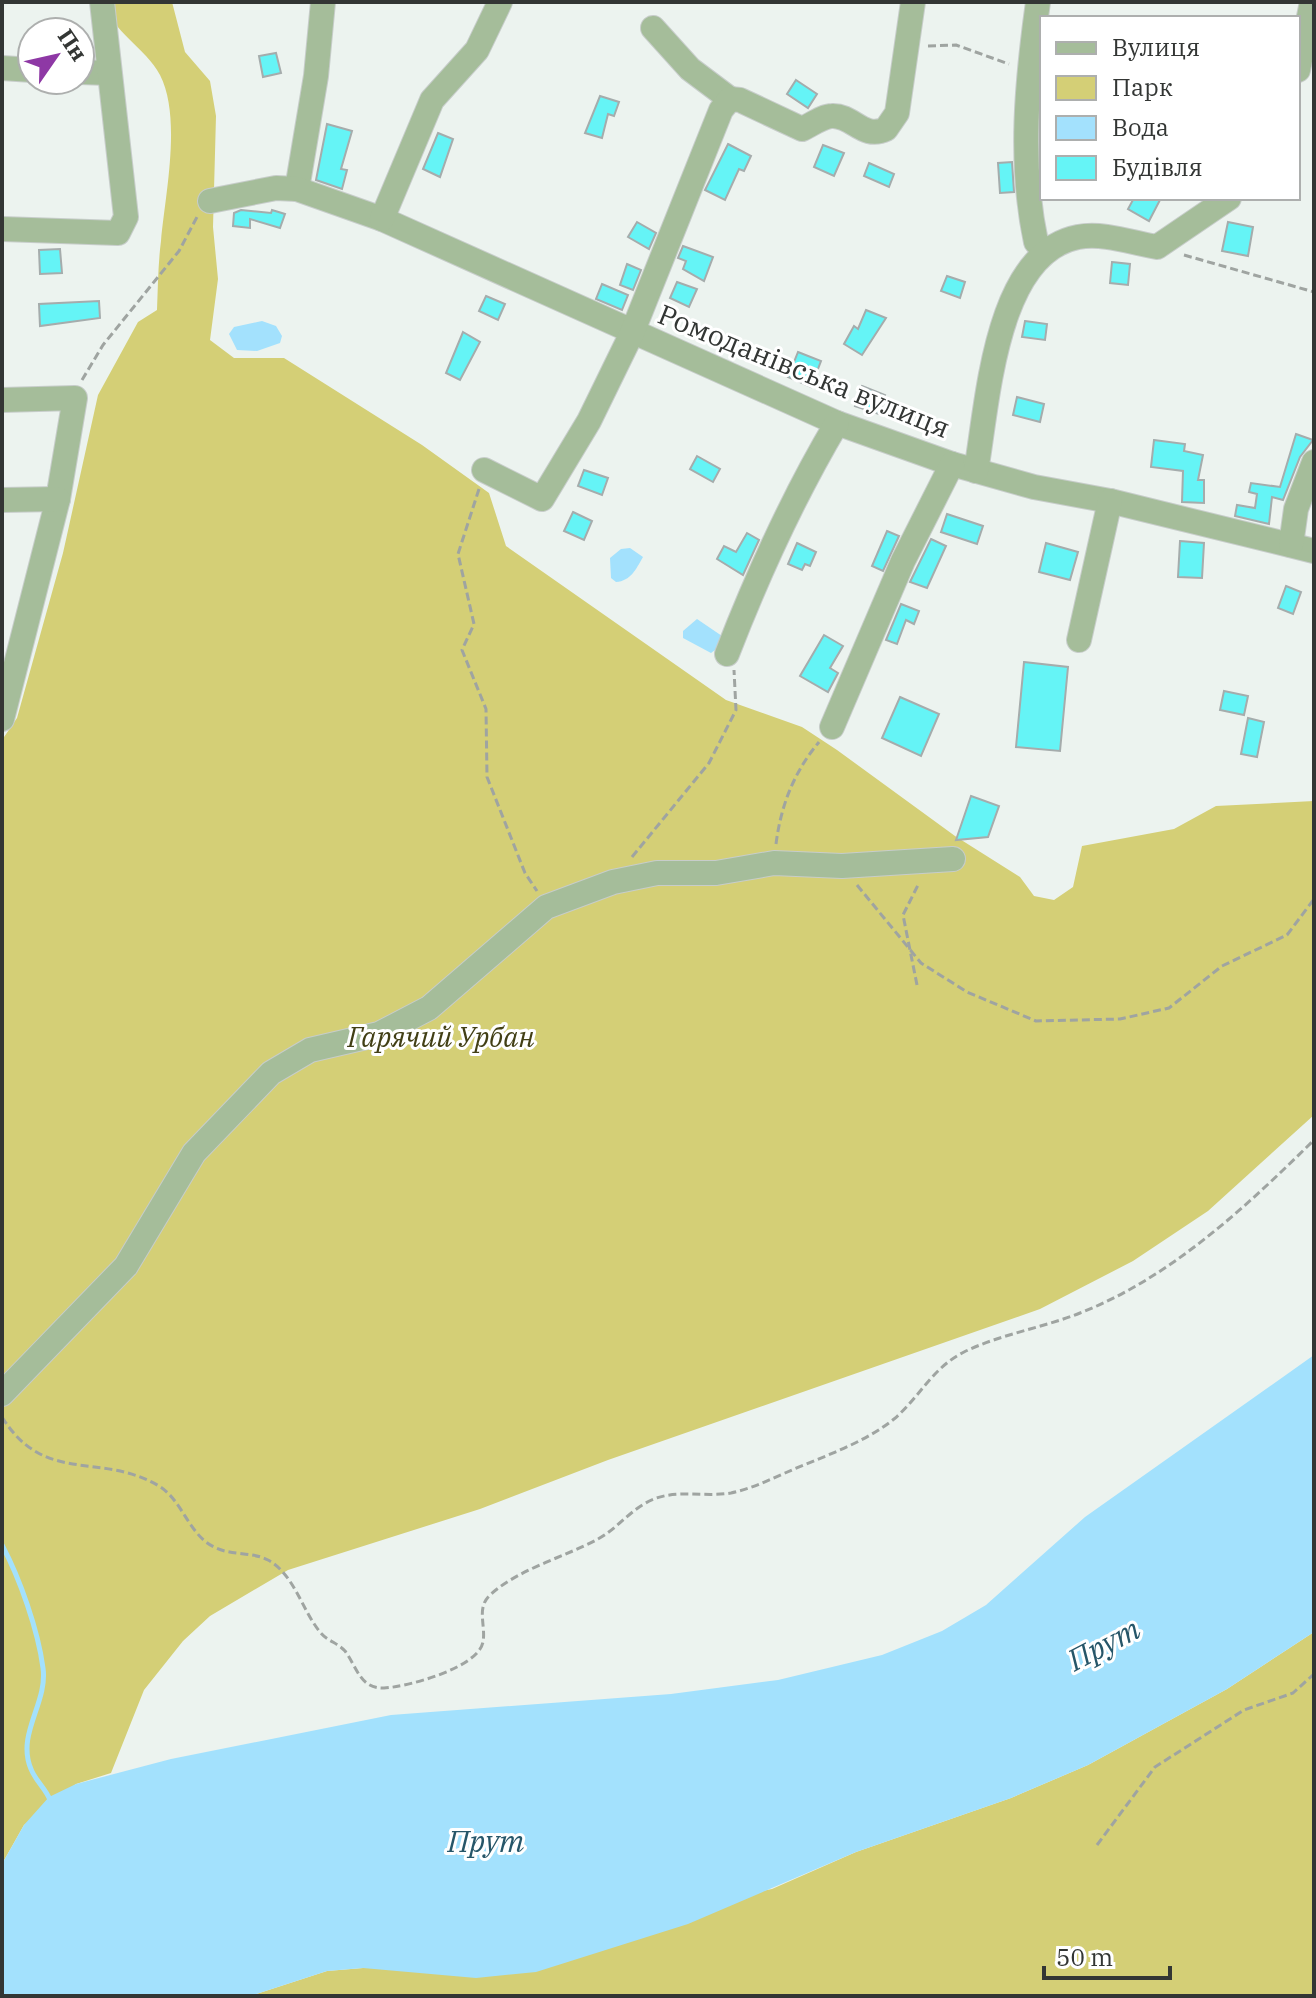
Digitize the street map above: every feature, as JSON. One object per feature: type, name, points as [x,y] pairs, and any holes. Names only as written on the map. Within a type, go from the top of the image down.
[{"type":"street","points":[[2,229],[118,233],[126,217],[102,2]]},
{"type":"street","points":[[210,201],[276,188],[297,189],[316,76],[323,2]]},
{"type":"street","points":[[382,219],[432,100],[477,50],[500,2]]},
{"type":"street","points":[[653,28],[690,69],[730,99],[740,100],[802,129],[828,116],[837,116],[866,132],[878,133],[886,129],[897,113],[913,2]]},
{"type":"street","points":[[1038,2],[1030,67],[1027,173],[1036,242],[1044,250]]},
{"type":"street","points":[[1300,60],[1312,2]]},
{"type":"street","points":[[96,73],[108,73]]},
{"type":"street","points":[[484,470],[542,499],[589,421],[632,333],[721,110],[730,99]]},
{"type":"street","name":"Ромоданівська вулиця","points":[[297,189],[382,219],[837,423],[952,464],[1034,487],[1110,501],[1302,548]]},
{"type":"street","points":[[976,471],[1004,318],[1020,279],[1044,250],[1079,237],[1157,247],[1226,200]]},
{"type":"street","points":[[2,400],[75,398],[58,499],[2,719]]},
{"type":"street","points":[[727,654],[758,575],[801,483],[837,423]]},
{"type":"street","points":[[1302,548],[1296,509],[1314,462]]},
{"type":"street","points":[[832,727],[903,561],[952,464]]},
{"type":"street","points":[[2,500],[58,499]]},
{"type":"street","points":[[1079,640],[1110,501]]},
{"type":"street","points":[[2,1394],[126,1266],[194,1153],[271,1073],[310,1050],[379,1034],[429,1008],[546,907],[613,882],[657,873],[716,873],[774,863],[842,866],[947,859]]},
{"type":"path","points":[[910,39],[930,47],[956,45],[991,60],[1030,67]]},
{"type":"path","points":[[75,398],[86,371],[103,345],[155,285],[179,251],[188,228],[210,201]]},
{"type":"path","points":[[1157,247],[1314,292]]},
{"type":"path","points":[[484,470],[458,554],[474,624],[462,650],[486,709],[487,777],[525,873],[546,907]]},
{"type":"path","points":[[613,882],[709,763],[723,737],[736,710],[734,667],[727,654]]},
{"type":"path","points":[[774,863],[779,816],[792,782],[807,757],[832,727]]},
{"type":"path","points":[[917,985],[903,915],[921,879],[947,859]]},
{"type":"path","points":[[842,866],[921,963],[967,992],[1036,1021],[1120,1019],[1169,1008],[1222,966],[1287,935],[1314,899]]},
{"type":"path","points":[[2,1417],[18,1440],[40,1456],[144,1479],[165,1491],[208,1544],[227,1553],[269,1560],[288,1580],[318,1630],[342,1647],[362,1679],[380,1688],[395,1686],[433,1676],[472,1659],[483,1642],[482,1614],[486,1598],[504,1585],[604,1536],[651,1500],[669,1494],[730,1493],[769,1480],[869,1435],[892,1420],[928,1377],[962,1353],[1081,1313],[1137,1286],[1224,1224],[1314,1140]]},
{"type":"path","points":[[1097,1845],[1155,1767],[1244,1710],[1293,1693],[1314,1674]]},
{"type":"green space","name":"Гарячий Урбан","points":[[104,2],[172,2],[185,52],[210,81],[216,116],[213,227],[218,279],[210,340],[234,358],[284,358],[422,445],[489,493],[506,546],[726,700],[802,727],[955,836],[1020,877],[1034,896],[1054,900],[1073,887],[1082,846],[1174,829],[1216,806],[1314,801],[1314,1115],[1208,1211],[1133,1261],[1040,1309],[608,1460],[480,1509],[288,1570],[210,1616],[183,1641],[144,1690],[111,1773],[76,1784],[24,1825],[2,1864],[2,740],[17,718],[63,553],[98,395],[138,322],[157,310],[159,258],[170,157],[170,113],[160,75],[114,22]]},
{"type":"green space","points":[[1314,1632],[1314,1996],[250,1996],[327,1971],[363,1968],[772,1889],[856,1852],[1011,1798],[1088,1765],[1227,1689]]},
{"type":"water","points":[[262,321],[276,326],[282,336],[280,343],[257,351],[237,350],[229,334],[234,327]]},
{"type":"water","points":[[630,548],[643,557],[629,577],[616,582],[611,578],[610,558],[621,549]]},
{"type":"water","points":[[697,619],[722,636],[719,647],[711,653],[683,638],[683,631]]},
{"type":"water","name":"Прут","points":[[1314,1355],[1314,1632],[1227,1689],[1088,1765],[1011,1798],[856,1852],[688,1924],[536,1972],[476,1978],[363,1968],[327,1971],[250,1996],[2,1996],[2,1864],[24,1825],[49,1797],[76,1784],[171,1759],[391,1715],[671,1694],[778,1680],[882,1655],[942,1631],[986,1605],[1085,1517]]},
{"type":"building","points":[[276,53],[281,73],[263,77],[259,56]]},
{"type":"building","points":[[796,80],[817,94],[808,108],[787,94]]},
{"type":"building","points":[[600,96],[619,102],[614,116],[608,114],[602,138],[585,133]]},
{"type":"building","points":[[327,124],[352,131],[341,169],[347,170],[342,189],[316,180]]},
{"type":"building","points":[[438,133],[453,139],[440,177],[423,169]]},
{"type":"building","points":[[728,144],[751,156],[744,171],[739,169],[725,200],[705,190]]},
{"type":"building","points":[[823,145],[844,153],[834,176],[814,167]]},
{"type":"building","points":[[1012,162],[1014,192],[1000,193],[998,163]]},
{"type":"building","points":[[869,163],[894,174],[889,187],[864,176]]},
{"type":"building","points":[[1133,200],[1160,200],[1149,221],[1128,209]]},
{"type":"building","points":[[241,210],[271,213],[272,210],[285,214],[280,228],[250,219],[250,228],[233,226],[234,213]]},
{"type":"building","points":[[637,222],[656,233],[649,249],[628,237]]},
{"type":"building","points":[[1228,222],[1253,227],[1248,256],[1222,251]]},
{"type":"building","points":[[683,246],[713,257],[704,281],[683,269],[686,261],[678,258]]},
{"type":"building","points":[[60,249],[62,273],[40,274],[39,250]]},
{"type":"building","points":[[1112,262],[1130,264],[1128,285],[1110,283]]},
{"type":"building","points":[[627,264],[641,270],[633,290],[620,285]]},
{"type":"building","points":[[947,276],[965,282],[960,298],[941,291]]},
{"type":"building","points":[[677,282],[697,289],[689,307],[670,298]]},
{"type":"building","points":[[602,284],[628,295],[622,310],[596,299]]},
{"type":"building","points":[[486,296],[505,304],[498,320],[479,311]]},
{"type":"building","points":[[99,301],[100,318],[40,326],[39,304]]},
{"type":"building","points":[[866,310],[886,318],[862,355],[844,344],[854,326],[858,329]]},
{"type":"building","points":[[1025,321],[1047,324],[1045,340],[1022,337]]},
{"type":"building","points":[[463,332],[480,342],[460,380],[446,373]]},
{"type":"building","points":[[798,352],[821,361],[811,387],[788,377]]},
{"type":"building","points":[[862,386],[885,395],[879,414],[855,406]]},
{"type":"building","points":[[1017,397],[1044,404],[1040,422],[1013,415]]},
{"type":"building","points":[[1296,434],[1313,440],[1300,457],[1283,500],[1272,497],[1269,524],[1235,516],[1237,505],[1255,508],[1257,494],[1249,492],[1251,483],[1280,487]]},
{"type":"building","points":[[1154,440],[1185,444],[1184,451],[1203,455],[1198,480],[1204,480],[1204,503],[1182,502],[1183,471],[1151,467]]},
{"type":"building","points":[[697,456],[720,469],[713,482],[690,469]]},
{"type":"building","points":[[584,470],[608,478],[602,495],[578,486]]},
{"type":"building","points":[[573,512],[592,521],[584,540],[564,531]]},
{"type":"building","points":[[947,514],[983,526],[977,544],[941,532]]},
{"type":"building","points":[[887,531],[899,536],[883,571],[872,566]]},
{"type":"building","points":[[747,533],[759,540],[743,575],[717,559],[724,546],[736,552]]},
{"type":"building","points":[[931,539],[946,546],[927,588],[910,582]]},
{"type":"building","points":[[1180,541],[1204,543],[1202,578],[1178,577]]},
{"type":"building","points":[[797,543],[816,552],[810,566],[805,564],[802,570],[788,564]]},
{"type":"building","points":[[1046,543],[1078,552],[1070,580],[1039,572]]},
{"type":"building","points":[[1286,586],[1301,592],[1293,614],[1278,608]]},
{"type":"building","points":[[901,604],[919,611],[914,624],[906,620],[897,644],[886,640]]},
{"type":"building","points":[[824,635],[843,646],[830,668],[838,673],[828,692],[800,676]]},
{"type":"building","points":[[1024,662],[1068,667],[1060,751],[1016,747]]},
{"type":"building","points":[[1224,691],[1248,696],[1244,715],[1220,710]]},
{"type":"building","points":[[900,697],[939,714],[921,756],[882,738]]},
{"type":"building","points":[[1248,718],[1264,722],[1257,757],[1241,754]]},
{"type":"building","points":[[971,796],[999,806],[988,837],[956,840]]},
{"type":"waterway","points":[[2,1545],[27,1605],[41,1653],[43,1681],[27,1743],[27,1756],[33,1773],[50,1800]]}]
